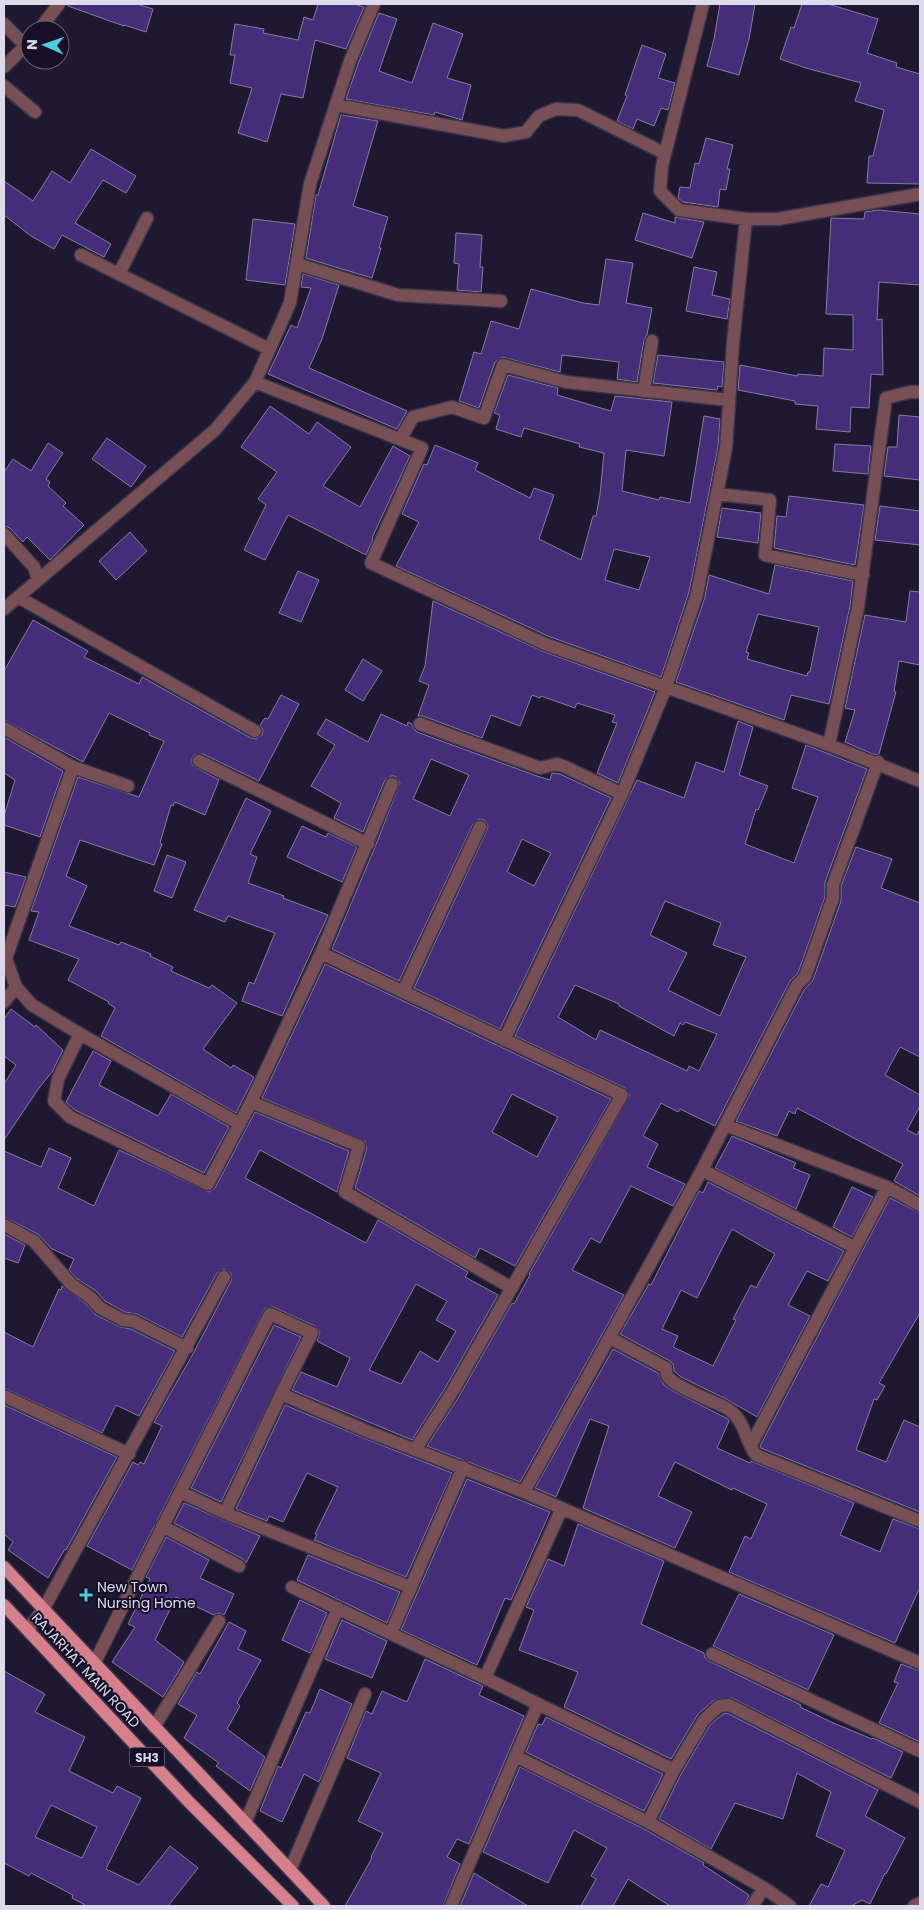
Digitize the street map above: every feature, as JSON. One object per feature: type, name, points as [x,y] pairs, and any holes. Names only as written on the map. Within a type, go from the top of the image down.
[{"type":"main road","name":"RAJARHAT MAIN ROAD","points":[[4,1567],[290,1870]]},
{"type":"main road","name":"RAJARHAT MAIN ROAD","points":[[4,1604],[189,1802],[293,1906]]},
{"type":"main road","name":"SH3","points":[[290,1870],[324,1906]]},
{"type":"street","points":[[47,20],[59,4]]},
{"type":"street","points":[[4,609],[215,430],[254,382],[290,303],[310,184],[350,61],[374,4]]},
{"type":"street","points":[[703,4],[664,154],[660,191],[679,210],[746,219],[778,219],[920,194]]},
{"type":"street","points":[[4,24],[20,40]]},
{"type":"street","points":[[4,67],[20,50]]},
{"type":"street","points":[[4,86],[35,112]]},
{"type":"street","points":[[336,105],[504,136],[526,132],[539,116],[556,108],[578,110],[664,154]]},
{"type":"street","points":[[119,274],[147,218]]},
{"type":"street","points":[[504,1040],[622,794],[666,687],[698,594],[726,448],[733,343],[746,219]]},
{"type":"street","points":[[81,255],[269,349]]},
{"type":"street","points":[[297,264],[398,295],[501,301]]},
{"type":"street","points":[[644,391],[652,342]]},
{"type":"street","points":[[401,438],[413,417],[452,407],[484,418],[503,365],[566,382],[730,400]]},
{"type":"street","points":[[254,382],[401,438],[422,448],[371,563],[545,644],[878,762],[920,781]]},
{"type":"street","points":[[829,745],[858,608],[886,398],[910,392],[920,392]]},
{"type":"street","points":[[717,494],[770,500],[765,555],[863,575]]},
{"type":"street","points":[[4,534],[34,567],[38,580]]},
{"type":"street","points":[[18,596],[255,731]]},
{"type":"street","points":[[420,724],[540,768],[557,764],[622,794]]},
{"type":"street","points":[[4,728],[73,767],[128,786]]},
{"type":"street","points":[[199,761],[368,844]]},
{"type":"street","points":[[524,1492],[702,1170],[797,985],[805,977],[832,898],[833,885],[878,762]]},
{"type":"street","points":[[73,767],[5,956],[16,987],[32,1005],[240,1124]]},
{"type":"street","points":[[80,1034],[58,1079],[54,1101],[70,1117],[208,1184],[251,1102],[321,953],[392,784]]},
{"type":"street","points":[[404,992],[480,827]]},
{"type":"street","points":[[321,953],[622,1095],[451,1394],[416,1450]]},
{"type":"street","points":[[4,1002],[16,987]]},
{"type":"street","points":[[251,1102],[358,1146],[345,1192],[512,1288]]},
{"type":"street","points":[[725,1125],[887,1187],[920,1205]]},
{"type":"street","points":[[702,1170],[854,1247]]},
{"type":"street","points":[[751,1445],[887,1187]]},
{"type":"street","points":[[4,1225],[34,1241],[70,1284],[90,1298],[100,1308],[123,1320],[133,1321],[187,1348]]},
{"type":"street","points":[[28,1629],[44,1610],[224,1277]]},
{"type":"street","points":[[94,1664],[270,1314],[312,1333],[225,1513]]},
{"type":"street","points":[[610,1338],[666,1368],[667,1376],[675,1384],[731,1410],[741,1421],[756,1455],[920,1521]]},
{"type":"street","points":[[281,1394],[562,1508],[920,1664]]},
{"type":"street","points":[[4,1396],[129,1454]]},
{"type":"street","points":[[391,1633],[463,1467]]},
{"type":"street","points":[[180,1492],[225,1513],[410,1587]]},
{"type":"street","points":[[485,1678],[562,1508]]},
{"type":"street","points":[[162,1526],[239,1566]]},
{"type":"street","points":[[292,1587],[674,1770]]},
{"type":"street","points":[[245,1823],[338,1608]]},
{"type":"street","points":[[154,1727],[220,1621]]},
{"type":"street","points":[[712,1654],[920,1751]]},
{"type":"street","points":[[290,1870],[365,1694]]},
{"type":"street","points":[[451,1906],[517,1757],[538,1704]]},
{"type":"street","points":[[648,1822],[674,1770],[704,1720],[719,1706],[729,1705],[920,1802]]},
{"type":"street","points":[[517,1757],[648,1822],[764,1888],[790,1906]]},
{"type":"street","points":[[752,1906],[764,1888]]},
{"type":"street","points":[[914,1906],[920,1903]]},
{"type":"building","points":[[68,4],[137,4],[153,9],[146,32],[68,6]]},
{"type":"building","points":[[318,4],[354,4],[364,7],[346,49],[315,40],[303,98],[281,94],[267,142],[238,133],[252,88],[230,83],[235,55],[230,55],[235,24],[264,29],[263,33],[298,40],[304,17],[313,20]]},
{"type":"building","points":[[720,4],[755,4],[749,39],[739,75],[707,66]]},
{"type":"building","points":[[802,4],[828,4],[878,19],[867,53],[897,63],[896,67],[920,74],[920,184],[867,183],[869,156],[873,156],[884,110],[855,101],[861,83],[780,59],[791,27],[794,28]]},
{"type":"building","points":[[379,13],[397,19],[379,71],[412,83],[433,23],[463,34],[447,78],[471,85],[462,120],[435,112],[434,115],[346,99]]},
{"type":"building","points":[[642,45],[666,54],[658,78],[675,83],[668,110],[661,108],[654,126],[637,119],[633,129],[617,121],[627,96],[625,95]]},
{"type":"building","points":[[341,115],[378,121],[353,206],[388,217],[372,278],[306,258],[316,195],[318,195]]},
{"type":"building","points":[[706,138],[733,145],[727,169],[730,169],[726,190],[720,189],[718,207],[683,202],[678,198],[680,187],[690,188],[695,163],[699,164]]},
{"type":"building","points":[[91,149],[136,176],[126,193],[103,180],[75,223],[111,244],[104,257],[62,235],[54,249],[31,236],[4,215],[4,181],[33,201],[52,171],[70,183]]},
{"type":"building","points":[[878,210],[920,214],[920,285],[879,282],[877,320],[882,319],[883,375],[871,374],[869,408],[851,407],[850,432],[816,429],[818,406],[795,404],[795,401],[738,390],[740,365],[797,376],[798,374],[823,376],[824,348],[853,350],[853,315],[826,314],[831,218],[864,219],[865,212]]},
{"type":"building","points":[[643,213],[675,223],[675,217],[704,222],[692,258],[635,240]]},
{"type":"building","points":[[253,219],[295,224],[285,285],[246,280]]},
{"type":"building","points":[[456,233],[482,235],[480,267],[483,267],[481,292],[457,290],[459,264],[454,263]]},
{"type":"building","points":[[606,259],[633,263],[626,303],[652,308],[637,382],[617,379],[619,362],[562,355],[560,372],[502,357],[495,362],[479,408],[459,401],[474,352],[481,354],[491,321],[519,329],[531,289],[583,303],[599,305]]},
{"type":"building","points":[[694,267],[717,272],[712,295],[730,299],[727,319],[686,311]]},
{"type":"building","points":[[303,274],[339,285],[322,339],[309,368],[407,411],[397,429],[268,374],[291,325],[297,328],[311,288],[301,287]]},
{"type":"building","points":[[658,355],[724,362],[722,387],[718,386],[717,390],[653,383]]},
{"type":"building","points":[[508,375],[558,388],[557,395],[611,411],[615,396],[672,402],[664,456],[626,450],[622,491],[659,500],[660,497],[690,503],[704,416],[720,419],[718,447],[689,592],[661,677],[548,636],[396,566],[419,522],[402,514],[424,464],[427,465],[435,445],[478,463],[475,470],[530,498],[534,488],[554,495],[539,539],[581,560],[593,516],[596,516],[604,453],[579,447],[580,444],[524,428],[521,437],[496,429],[500,415],[494,413]],"holes":[[[614,549],[650,557],[639,590],[605,580]]]},
{"type":"building","points":[[270,406],[309,434],[317,422],[351,447],[323,486],[360,507],[393,446],[410,456],[366,555],[288,515],[265,560],[244,550],[266,505],[258,499],[277,472],[241,447]]},
{"type":"building","points":[[899,415],[920,417],[920,480],[884,476],[888,447],[897,447]]},
{"type":"building","points":[[107,438],[146,466],[131,487],[92,459]]},
{"type":"building","points":[[48,443],[63,453],[46,479],[50,482],[48,486],[66,503],[63,506],[84,525],[50,560],[27,537],[23,542],[10,528],[4,526],[4,472],[13,459],[31,471]]},
{"type":"building","points":[[835,444],[871,446],[868,474],[833,471]]},
{"type":"building","points":[[789,496],[864,505],[855,565],[774,548],[777,516],[786,517]]},
{"type":"building","points":[[880,506],[920,511],[920,545],[875,540]]},
{"type":"building","points":[[722,508],[761,513],[758,543],[717,537]]},
{"type":"building","points":[[130,532],[147,551],[116,580],[99,561]]},
{"type":"building","points":[[775,565],[853,581],[850,606],[829,704],[791,695],[784,720],[676,682],[705,597],[709,575],[769,594]],"holes":[[[758,614],[819,627],[810,672],[808,672],[807,676],[747,659],[749,653],[746,652]]]},
{"type":"building","points":[[298,571],[319,580],[301,622],[279,613]]},
{"type":"building","points":[[910,591],[920,592],[920,665],[899,661],[894,691],[896,692],[879,754],[875,755],[845,742],[855,710],[845,708],[865,615],[906,622]]},
{"type":"building","points":[[433,601],[542,651],[655,692],[618,783],[597,773],[617,723],[612,722],[615,715],[577,703],[575,708],[541,696],[540,698],[532,695],[520,726],[491,715],[482,738],[423,716],[418,716],[429,685],[419,681],[425,666]]},
{"type":"building","points":[[33,620],[88,651],[84,657],[139,684],[142,677],[251,738],[256,739],[262,735],[263,730],[260,725],[265,718],[268,719],[281,695],[299,704],[259,781],[203,754],[194,755],[191,761],[193,766],[219,780],[205,815],[175,802],[173,806],[171,805],[160,843],[162,844],[154,865],[80,840],[66,876],[87,886],[69,926],[119,945],[121,942],[151,954],[150,956],[173,967],[171,971],[209,988],[212,985],[237,1003],[203,1049],[231,1068],[233,1065],[254,1077],[236,1113],[101,1036],[115,1008],[109,1002],[68,980],[79,959],[29,940],[39,912],[31,911],[78,777],[139,797],[164,741],[109,713],[83,762],[4,720],[4,671]]},
{"type":"building","points":[[363,659],[382,671],[363,701],[345,690]]},
{"type":"building","points":[[381,714],[407,726],[408,722],[412,724],[417,732],[537,776],[550,780],[552,773],[560,774],[611,798],[500,1029],[414,988],[487,830],[488,826],[484,820],[479,819],[473,824],[399,981],[332,949],[400,783],[395,776],[385,780],[363,832],[334,818],[341,803],[311,786],[335,745],[317,734],[326,719],[368,742]],"holes":[[[431,759],[469,775],[450,816],[413,799]],[[522,839],[551,853],[534,886],[507,872]]]},
{"type":"building","points":[[738,721],[753,727],[739,775],[768,786],[758,810],[756,809],[745,844],[794,863],[818,797],[792,788],[806,745],[867,769],[825,882],[825,897],[798,973],[790,981],[715,1126],[680,1109],[678,1112],[661,1103],[643,1136],[658,1144],[647,1167],[685,1184],[673,1206],[631,1186],[600,1243],[591,1238],[572,1270],[624,1295],[520,1482],[427,1446],[458,1398],[512,1303],[514,1304],[630,1095],[625,1088],[515,1036],[637,780],[684,798],[696,762],[724,772]],"holes":[[[665,901],[721,923],[713,945],[746,957],[720,1016],[668,990],[687,953],[650,935]],[[575,985],[619,1004],[619,1006],[674,1036],[680,1023],[683,1025],[685,1022],[717,1034],[699,1071],[689,1066],[687,1071],[600,1030],[596,1040],[558,1017]]]},
{"type":"building","points":[[4,737],[63,771],[40,837],[4,825],[4,816],[15,780],[4,773]]},
{"type":"building","points":[[246,798],[271,811],[250,854],[257,857],[248,883],[328,915],[282,1016],[242,1001],[249,982],[254,984],[275,933],[228,916],[225,922],[194,910]]},
{"type":"building","points":[[302,826],[326,837],[328,833],[357,847],[342,882],[287,857]]},
{"type":"building","points":[[856,847],[892,859],[881,888],[920,903],[920,1057],[900,1047],[885,1075],[920,1095],[920,1106],[907,1130],[917,1135],[920,1129],[920,1196],[894,1181],[903,1164],[797,1108],[795,1114],[789,1111],[777,1136],[736,1121],[804,990],[813,980],[841,901],[841,886]]},
{"type":"building","points":[[167,855],[186,862],[172,898],[154,891]]},
{"type":"building","points":[[4,872],[26,877],[15,907],[4,905]]},
{"type":"building","points":[[325,964],[611,1099],[515,1266],[480,1248],[475,1258],[355,1188],[367,1148],[365,1141],[262,1098]],"holes":[[[512,1094],[558,1117],[537,1157],[492,1132]]]},
{"type":"building","points":[[11,1009],[35,1027],[36,1025],[63,1050],[52,1072],[4,1140],[4,1084],[16,1065],[4,1056],[4,1019]]},
{"type":"building","points":[[93,1051],[111,1061],[99,1085],[158,1116],[171,1094],[229,1127],[204,1173],[75,1110],[66,1102]]},
{"type":"building","points":[[255,1112],[349,1151],[337,1192],[260,1150],[245,1178],[366,1243],[378,1220],[468,1272],[465,1277],[498,1295],[444,1390],[412,1440],[292,1390],[301,1372],[337,1387],[350,1358],[317,1341],[320,1332],[315,1326],[273,1307],[265,1308],[132,1570],[87,1546],[133,1462],[138,1465],[140,1462],[144,1464],[162,1426],[154,1422],[194,1352],[231,1281],[231,1273],[224,1269],[217,1273],[182,1337],[137,1314],[125,1312],[105,1301],[96,1291],[76,1278],[69,1270],[74,1259],[52,1249],[38,1234],[4,1217],[4,1151],[41,1167],[49,1148],[71,1158],[58,1188],[94,1206],[119,1150],[209,1192],[215,1188]],"holes":[[[416,1284],[447,1301],[436,1320],[456,1331],[438,1362],[420,1351],[401,1384],[369,1370]]]},
{"type":"building","points":[[732,1136],[796,1163],[793,1168],[810,1175],[796,1209],[715,1168]]},
{"type":"building","points":[[708,1182],[844,1251],[828,1281],[807,1271],[788,1305],[810,1316],[757,1417],[681,1377],[674,1371],[673,1364],[670,1361],[620,1334],[649,1284],[651,1285],[699,1191],[703,1193]],"holes":[[[732,1229],[775,1254],[756,1288],[751,1285],[733,1319],[736,1320],[713,1366],[673,1347],[678,1336],[662,1329],[681,1290],[697,1298]]]},
{"type":"building","points":[[852,1187],[873,1197],[852,1237],[833,1227]]},
{"type":"building","points":[[890,1198],[920,1213],[920,1313],[879,1383],[885,1386],[877,1400],[874,1399],[856,1450],[886,1462],[904,1420],[920,1427],[920,1512],[760,1446]]},
{"type":"building","points":[[4,1234],[25,1245],[18,1263],[4,1258]]},
{"type":"building","points":[[62,1286],[86,1304],[96,1315],[120,1327],[131,1329],[175,1351],[139,1416],[116,1405],[102,1433],[4,1388],[4,1332],[33,1347]]},
{"type":"building","points":[[274,1325],[301,1337],[221,1502],[191,1488]]},
{"type":"building","points":[[613,1349],[658,1373],[664,1385],[673,1391],[728,1419],[729,1421],[717,1448],[750,1463],[751,1461],[854,1503],[840,1535],[880,1552],[893,1519],[920,1529],[920,1587],[895,1643],[729,1572],[745,1536],[751,1539],[767,1504],[733,1488],[732,1490],[675,1462],[658,1496],[692,1512],[675,1548],[583,1508],[609,1426],[590,1419],[556,1497],[535,1488]]},
{"type":"building","points":[[4,1405],[117,1457],[66,1550],[48,1578],[8,1550],[13,1542],[4,1534]]},
{"type":"building","points":[[285,1405],[452,1473],[406,1577],[314,1540],[317,1535],[315,1534],[338,1487],[307,1473],[283,1522],[269,1516],[267,1521],[236,1509]]},
{"type":"building","points":[[467,1479],[550,1512],[511,1600],[505,1598],[477,1665],[401,1630]]},
{"type":"building","points":[[184,1503],[260,1536],[246,1563],[243,1559],[174,1523]]},
{"type":"building","points":[[578,1524],[664,1561],[641,1624],[704,1653],[705,1658],[709,1661],[801,1705],[800,1707],[903,1752],[891,1778],[732,1698],[714,1700],[698,1714],[671,1759],[564,1707],[578,1672],[519,1650],[534,1610],[526,1607],[548,1559],[564,1566]]},
{"type":"building","points":[[166,1537],[209,1560],[200,1578],[234,1594],[224,1615],[219,1613],[214,1615],[176,1597],[155,1640],[184,1662],[163,1697],[112,1662],[135,1627],[128,1624],[150,1579],[146,1577]]},
{"type":"building","points":[[308,1555],[400,1592],[387,1623],[297,1580]]},
{"type":"building","points":[[739,1594],[834,1635],[808,1690],[713,1646]]},
{"type":"building","points":[[300,1600],[327,1613],[310,1653],[282,1640]]},
{"type":"building","points":[[342,1620],[387,1641],[372,1678],[325,1659]]},
{"type":"building","points":[[229,1622],[246,1631],[238,1649],[261,1660],[237,1703],[240,1706],[227,1729],[265,1757],[250,1791],[216,1766],[219,1763],[184,1738],[197,1715],[178,1704],[197,1672],[200,1674]]},
{"type":"building","points":[[425,1659],[483,1686],[479,1695],[524,1716],[469,1844],[457,1839],[447,1857],[460,1864],[443,1906],[345,1906],[372,1858],[383,1833],[358,1821],[381,1773],[347,1758],[366,1711],[372,1714],[382,1691],[407,1702]]},
{"type":"building","points":[[901,1664],[920,1671],[920,1742],[879,1723],[898,1683],[894,1682]]},
{"type":"building","points":[[4,1671],[45,1694],[35,1712],[85,1737],[69,1771],[113,1793],[117,1786],[141,1798],[106,1869],[139,1885],[170,1846],[198,1868],[168,1906],[87,1906],[72,1898],[73,1895],[31,1873],[29,1876],[4,1863]],"holes":[[[51,1805],[97,1827],[82,1858],[35,1837]]]},
{"type":"building","points":[[320,1689],[352,1704],[319,1782],[304,1774],[282,1822],[260,1811],[278,1766],[281,1768],[306,1712],[310,1713]]},
{"type":"building","points":[[727,1713],[878,1790],[865,1816],[905,1838],[870,1904],[862,1900],[851,1906],[809,1906],[821,1884],[828,1887],[845,1850],[816,1836],[831,1792],[797,1773],[783,1819],[735,1803],[711,1849],[659,1819],[681,1774],[710,1725]]},
{"type":"building","points":[[546,1717],[663,1774],[644,1811],[526,1752],[538,1724],[542,1725]]},
{"type":"building","points":[[520,1767],[644,1829],[704,1863],[703,1865],[749,1895],[744,1906],[670,1906],[628,1879],[613,1906],[581,1906],[596,1879],[591,1876],[607,1848],[574,1830],[548,1883],[483,1852]]},
{"type":"building","points":[[474,1873],[528,1906],[460,1906]]},
{"type":"place","name":"New Town Nursing Home","points":[[86,1595]]}]
